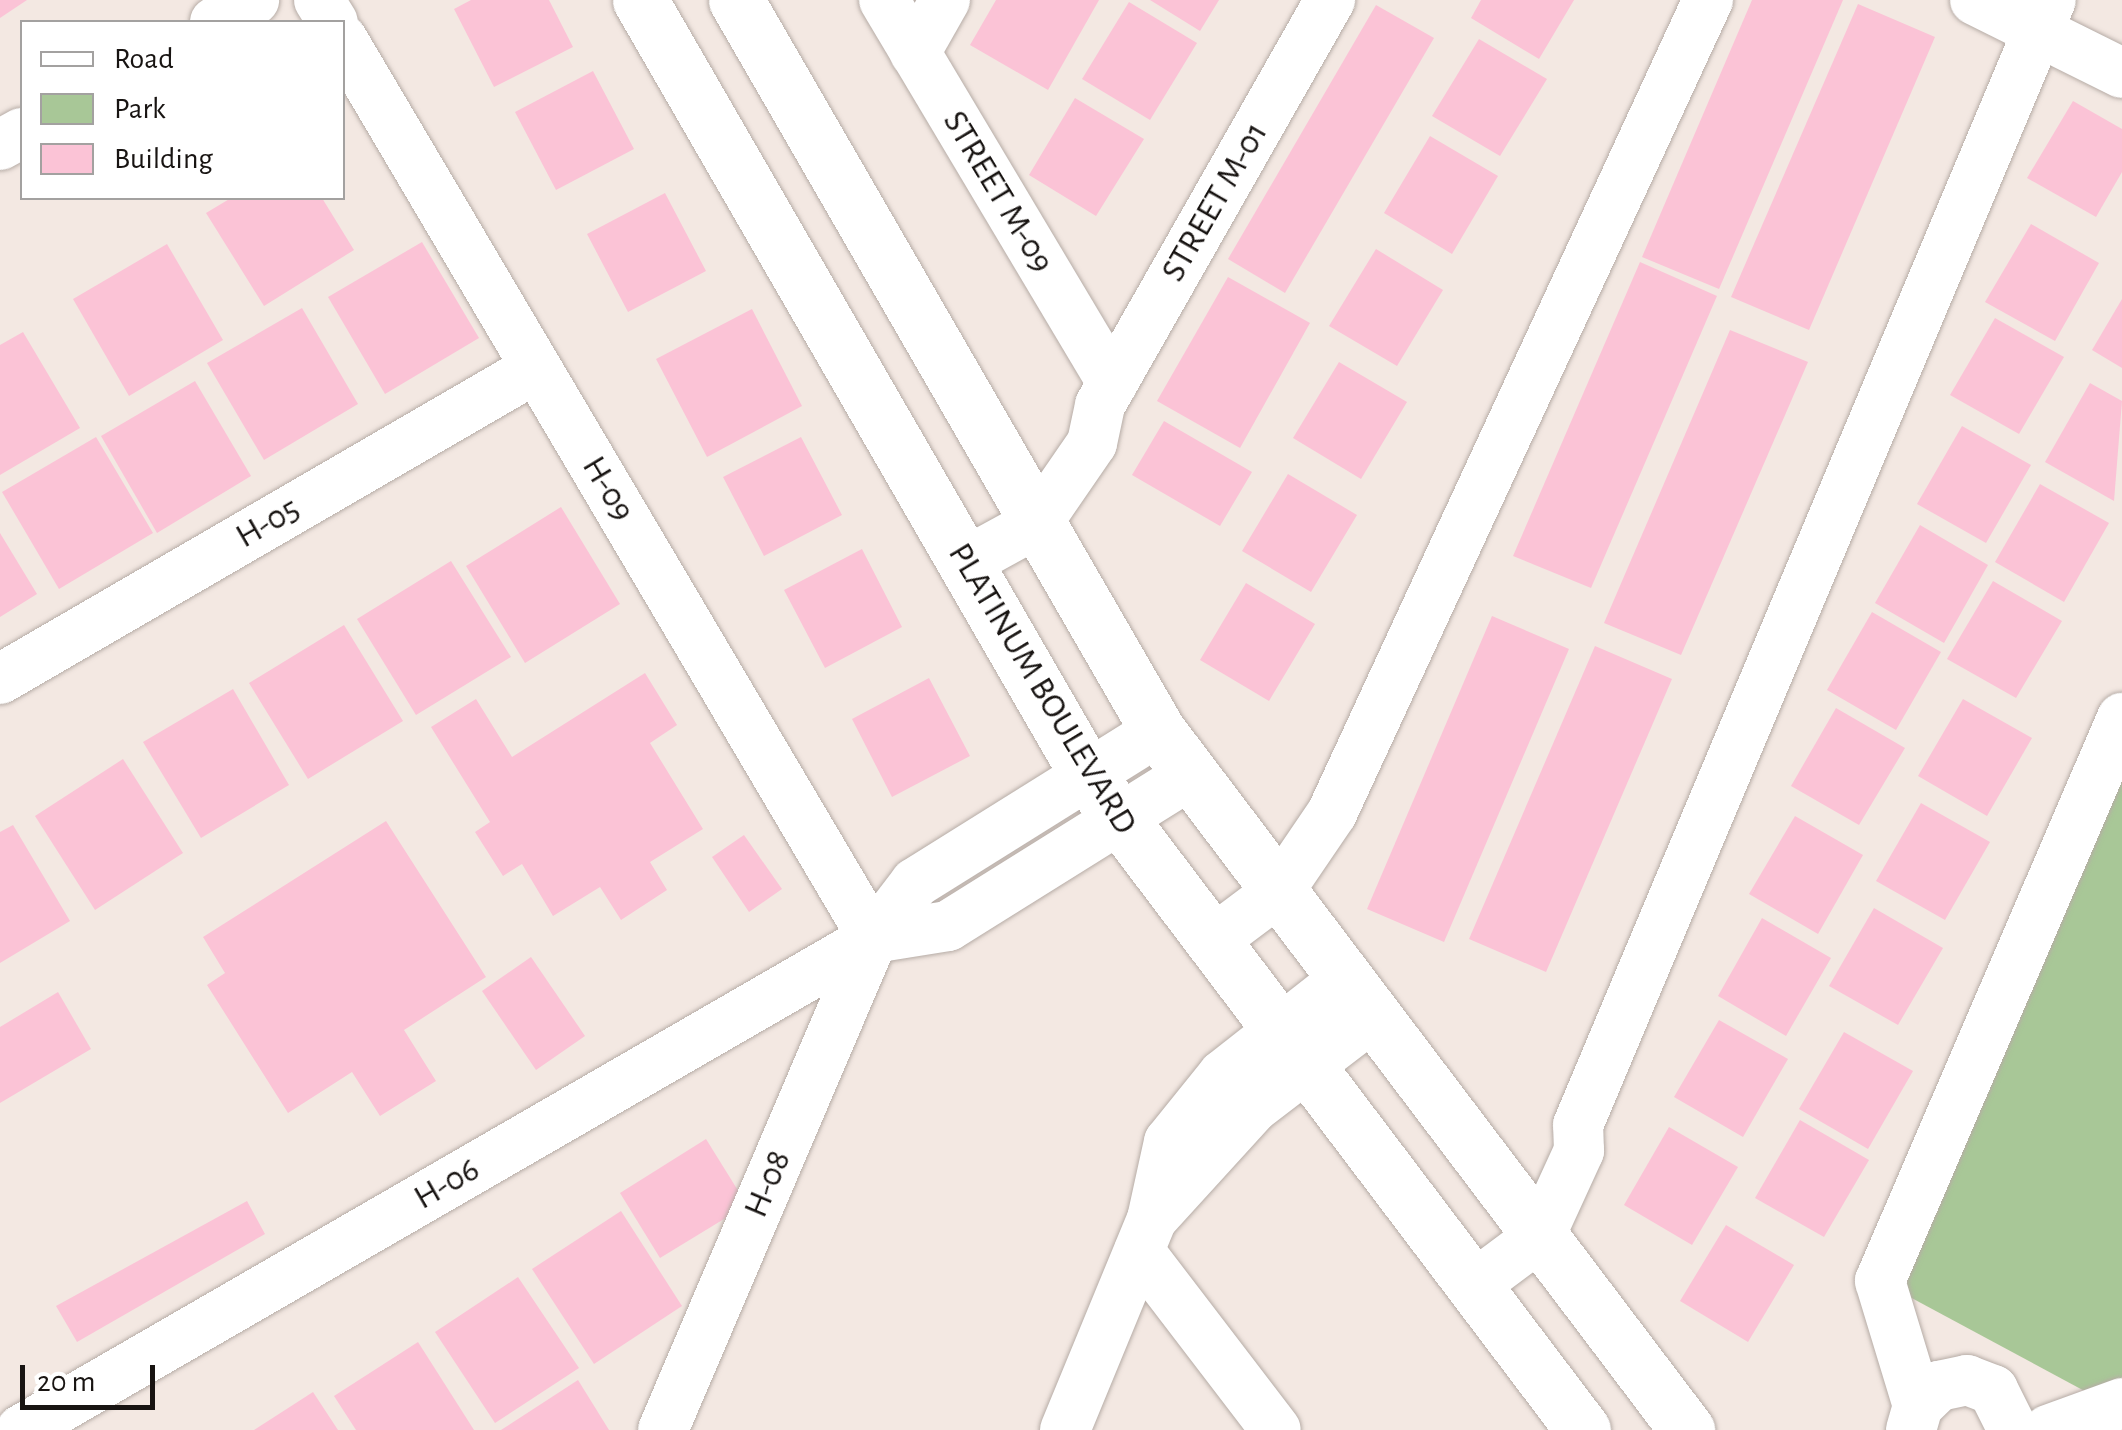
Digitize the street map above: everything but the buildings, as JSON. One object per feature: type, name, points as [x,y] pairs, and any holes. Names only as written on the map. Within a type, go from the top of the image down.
[{"type":"street","points":[[219,20],[254,0]]},
{"type":"street","name":"PLATINUM BOULEVARD","points":[[640,0],[1088,776],[1583,1430]]},
{"type":"street","points":[[736,0],[1158,731],[1687,1430]]},
{"type":"street","name":"STREET M-09","points":[[884,0],[1106,394]]},
{"type":"street","points":[[914,52],[945,0]]},
{"type":"street","name":"STREET M-01","points":[[1030,510],[1092,443],[1106,394],[1330,0]]},
{"type":"street","points":[[1221,956],[1289,905],[1332,859],[1332,812],[1708,0]]},
{"type":"street","points":[[1975,0],[2042,14],[2122,73]]},
{"type":"street","points":[[1465,1276],[1532,1225],[1559,1140],[1578,1126],[2042,14]]},
{"type":"street","name":"H-09","points":[[345,44],[873,938]]},
{"type":"street","name":"H-05","points":[[0,679],[536,368]]},
{"type":"street","points":[[957,550],[1030,510]]},
{"type":"street","points":[[1915,1418],[1880,1281],[2122,718]]},
{"type":"street","points":[[873,938],[915,883],[1158,731]]},
{"type":"street","points":[[873,938],[948,926],[1120,822],[1190,774]]},
{"type":"street","name":"H-06","points":[[22,1430],[873,938]]},
{"type":"street","name":"H-08","points":[[663,1430],[873,938]]},
{"type":"street","points":[[1065,1430],[1146,1235],[1169,1142],[1223,1074],[1292,1048],[1359,997]]},
{"type":"street","points":[[1146,1235],[1276,1430]]},
{"type":"street","points":[[1915,1418],[1939,1386],[1967,1380],[1993,1390],[2013,1430]]},
{"type":"street","points":[[2048,1430],[2122,1403]]},
{"type":"green space","points":[[2122,718],[2122,1403],[2118,1409],[1880,1281]]}]
